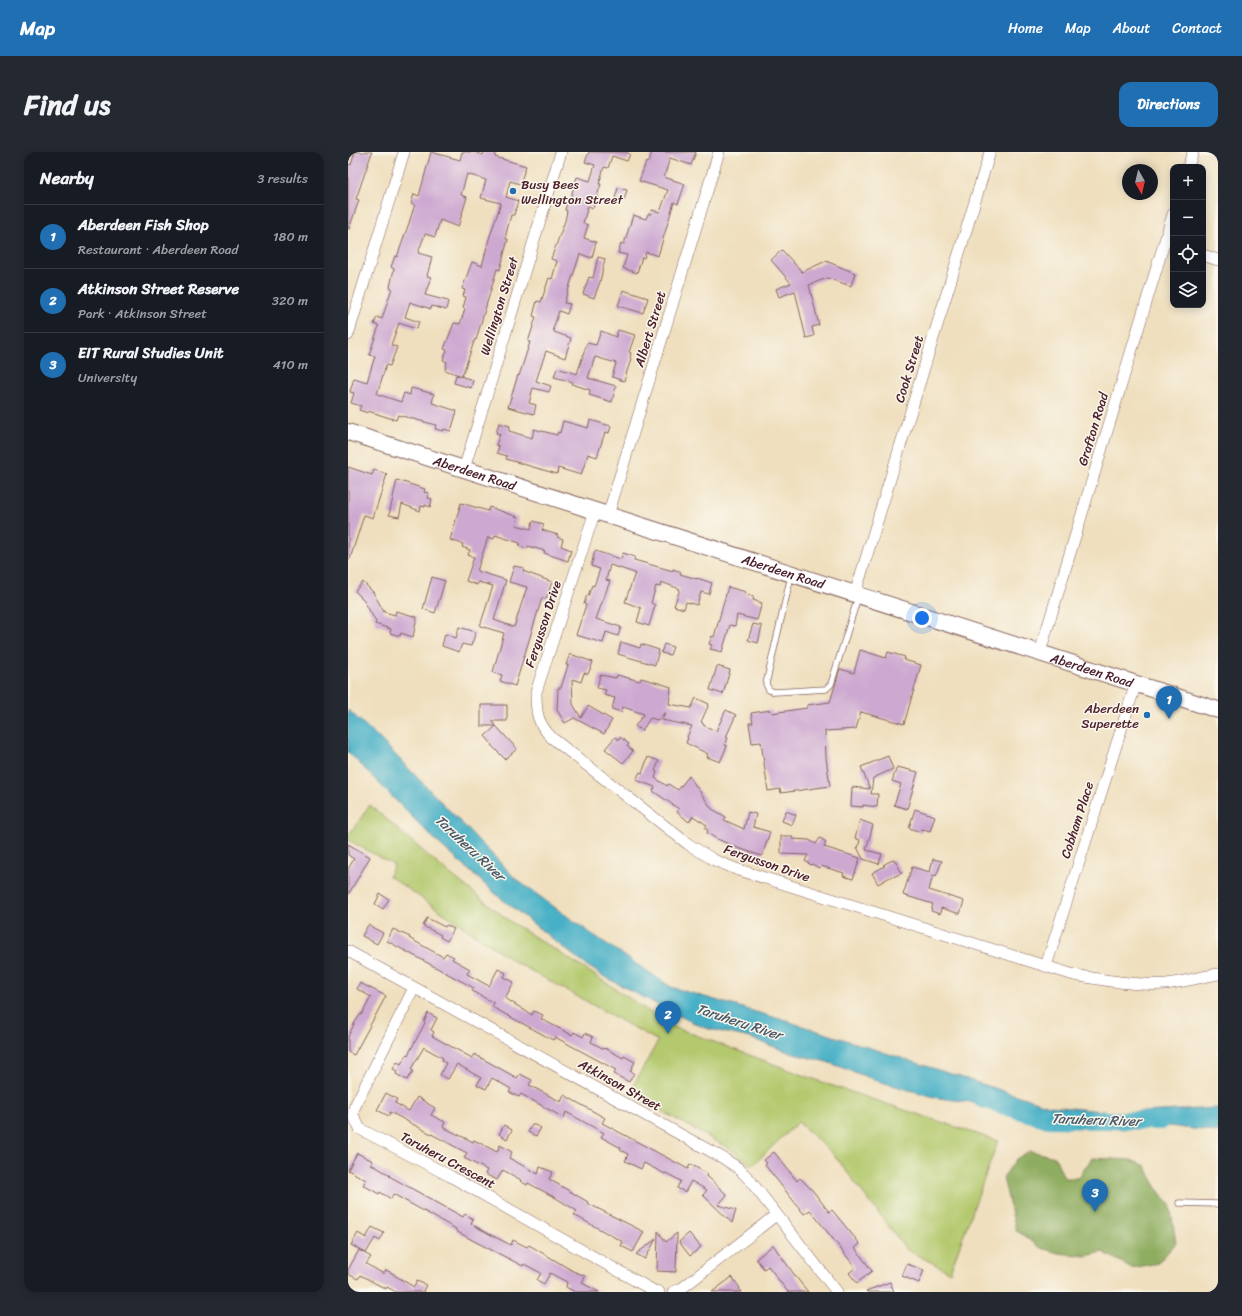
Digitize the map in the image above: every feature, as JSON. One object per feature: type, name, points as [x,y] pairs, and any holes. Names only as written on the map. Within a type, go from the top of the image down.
[{"type":"street","points":[[348,335],[404,152]]},
{"type":"street","name":"Wellington Street","points":[[464,469],[561,152]]},
{"type":"street","name":"Albert Street","points":[[602,513],[719,152]]},
{"type":"street","name":"Cook Street","points":[[857,594],[990,152]]},
{"type":"street","points":[[1189,164],[1193,152]]},
{"type":"street","name":"Grafton Road","points":[[1040,652],[1168,244],[1170,232]]},
{"type":"street","points":[[1206,256],[1218,260]]},
{"type":"street","name":"Aberdeen Road","points":[[348,432],[1218,710]]},
{"type":"street","name":"Fergusson Drive","points":[[602,513],[536,692],[538,720],[544,730],[552,738],[688,844],[714,860],[736,869],[1074,975],[1107,981],[1138,984],[1166,984],[1218,974]]},
{"type":"street","name":"Cobham Place","points":[[1046,966],[1136,683]]},
{"type":"street","name":"Atkinson Street","points":[[348,951],[723,1158],[738,1168],[749,1179],[837,1292]]},
{"type":"street","name":"Taruheru Crescent","points":[[414,988],[354,1108],[353,1115],[360,1129],[450,1176],[659,1292]]},
{"type":"street","points":[[674,1292],[681,1289],[776,1214]]},
{"type":"lane","points":[[792,574],[766,684],[769,690],[775,692],[826,689],[831,684],[857,594]]},
{"type":"lane","points":[[1179,1203],[1218,1204]]},
{"type":"green space","points":[[370,805],[439,865],[511,922],[671,1026],[830,1085],[998,1141],[950,1272],[907,1250],[833,1154],[798,1122],[752,1166],[730,1149],[629,1093],[658,1041],[515,962],[389,876],[394,865],[348,840],[348,836]]},
{"type":"green space","points":[[1030,1151],[1055,1157],[1064,1178],[1078,1178],[1092,1158],[1131,1160],[1146,1166],[1160,1193],[1170,1205],[1176,1243],[1158,1263],[1132,1268],[1103,1252],[1086,1256],[1058,1253],[1041,1248],[1016,1230],[1003,1178],[1016,1159]]},
{"type":"water","points":[[348,710],[376,735],[517,880],[589,932],[671,987],[790,1022],[1050,1106],[1122,1113],[1218,1108],[1218,1132],[938,1098],[881,1082],[827,1062],[794,1054],[750,1038],[705,1028],[671,1012],[603,976],[583,963],[498,896],[435,840],[348,752]]},
{"type":"building","points":[[355,152],[372,152],[356,199],[359,200],[348,229],[348,164],[351,165]]},
{"type":"building","points":[[431,152],[460,160],[462,152],[474,152],[483,155],[484,152],[496,152],[495,157],[526,166],[520,184],[510,181],[506,197],[518,201],[514,215],[511,215],[506,234],[506,239],[508,239],[500,270],[497,269],[476,340],[475,339],[462,376],[445,370],[447,362],[443,360],[447,350],[444,349],[454,323],[460,324],[465,309],[463,308],[466,297],[463,296],[465,290],[462,289],[472,262],[482,266],[501,203],[481,198],[486,180],[467,174],[461,195],[467,197],[458,227],[440,220],[435,237],[425,234],[418,253],[432,257],[427,276],[431,277],[425,295],[448,301],[446,310],[432,306],[431,309],[410,302],[405,317],[419,322],[416,329],[399,323],[391,345],[397,347],[390,366],[386,365],[377,394],[401,402],[404,393],[410,395],[411,388],[434,394],[432,403],[457,411],[451,431],[435,429],[436,425],[398,415],[396,420],[368,411],[368,413],[359,410],[361,406],[351,403],[354,393],[350,392],[354,378],[367,382],[375,356],[369,355],[379,326],[374,324],[377,317],[382,319],[392,288],[390,287],[394,269],[391,267],[395,256],[397,257],[415,204],[411,203],[414,194],[419,196]]},
{"type":"building","points":[[589,152],[625,152],[630,154],[627,161],[612,156],[608,168],[604,167],[599,184],[601,184],[593,208],[588,206],[583,223],[588,225],[584,238],[596,242],[592,258],[580,254],[564,303],[570,304],[567,314],[559,311],[553,329],[554,332],[571,338],[565,358],[546,351],[536,381],[551,386],[549,392],[533,388],[529,403],[536,405],[534,414],[508,407],[530,342],[528,342],[536,317],[533,316],[537,301],[541,302],[549,278],[552,279],[557,261],[551,259],[565,221],[567,211],[565,210],[568,199],[570,199],[577,177],[590,181],[595,165],[585,162]]},
{"type":"building","points":[[652,152],[696,152],[691,165],[670,158],[664,177],[685,184],[678,204],[674,202],[658,256],[646,252],[644,258],[642,257],[637,273],[623,268],[627,255],[618,253],[621,243],[624,244],[633,215],[646,219],[648,214],[651,214],[652,210],[660,212],[668,190],[639,181],[646,162],[647,163],[649,161]]},
{"type":"building","points":[[618,188],[627,190],[624,200],[615,198]]},
{"type":"building","points":[[782,250],[802,272],[826,261],[855,273],[851,286],[827,278],[809,285],[819,325],[812,327],[814,336],[806,338],[795,291],[779,297],[776,289],[791,283],[771,260]]},
{"type":"building","points":[[598,257],[605,259],[600,282],[594,298],[583,294],[589,277],[593,278]]},
{"type":"building","points":[[623,290],[648,298],[643,313],[618,306]]},
{"type":"building","points":[[618,330],[635,335],[629,352],[631,353],[631,359],[624,381],[612,377],[616,363],[595,357],[588,378],[616,386],[612,402],[589,395],[590,390],[572,384],[573,382],[554,377],[557,368],[577,374],[587,343],[596,345],[601,331],[616,337]]},
{"type":"building","points":[[456,375],[473,380],[471,388],[454,383]]},
{"type":"building","points":[[590,420],[611,426],[609,433],[605,432],[597,457],[588,454],[581,475],[558,468],[557,474],[506,459],[507,456],[497,453],[499,446],[496,445],[500,434],[496,433],[499,423],[510,426],[509,431],[532,438],[534,429],[557,435],[558,432],[560,433],[563,421],[588,428]]},
{"type":"building","points":[[348,467],[372,475],[374,470],[387,474],[373,518],[364,515],[350,559],[348,558]]},
{"type":"building","points":[[397,480],[425,489],[424,492],[429,493],[428,498],[432,499],[430,507],[425,505],[425,507],[421,506],[420,511],[402,504],[399,517],[389,515]]},
{"type":"building","points":[[461,503],[488,511],[489,507],[518,517],[516,525],[531,529],[533,521],[544,524],[542,530],[558,535],[557,537],[563,539],[561,546],[571,550],[568,561],[544,553],[545,551],[528,546],[527,549],[519,546],[520,543],[495,535],[494,539],[488,537],[477,571],[506,580],[494,620],[514,627],[527,587],[509,582],[514,566],[524,568],[523,571],[552,582],[546,599],[542,598],[515,686],[500,681],[502,675],[493,672],[504,633],[480,626],[493,586],[478,582],[477,585],[466,581],[474,557],[468,555],[470,550],[462,547],[463,544],[450,540]]},
{"type":"building","points":[[595,551],[621,559],[623,553],[635,557],[634,560],[673,571],[673,569],[681,572],[680,574],[712,583],[709,594],[701,592],[697,605],[686,602],[684,609],[674,606],[680,589],[661,582],[660,587],[656,586],[651,603],[655,605],[649,626],[637,622],[641,608],[625,602],[635,573],[610,565],[606,580],[610,581],[596,619],[621,627],[618,636],[606,632],[603,643],[576,635],[586,605],[584,604],[587,595],[588,596],[592,585],[594,586],[600,569],[591,566]]},
{"type":"building","points":[[432,577],[445,581],[435,613],[423,609]]},
{"type":"building","points":[[363,582],[373,592],[384,612],[395,615],[396,611],[417,617],[413,637],[401,633],[400,636],[390,633],[391,629],[375,624],[376,622],[363,599],[355,591]]},
{"type":"building","points":[[728,587],[746,592],[745,594],[754,597],[753,600],[762,603],[757,620],[737,615],[735,626],[730,625],[722,652],[710,649],[712,645],[709,644],[712,636],[714,637]]},
{"type":"building","points":[[753,624],[762,626],[758,643],[748,640]]},
{"type":"building","points":[[459,627],[476,632],[471,646],[462,644],[459,652],[442,646],[445,634],[456,638]]},
{"type":"building","points":[[621,642],[640,648],[641,644],[659,650],[655,665],[618,654]]},
{"type":"building","points":[[664,644],[673,647],[670,655],[661,653]]},
{"type":"building","points":[[860,650],[886,658],[888,652],[905,657],[904,660],[921,665],[904,724],[861,712],[856,729],[825,731],[826,758],[830,786],[781,793],[780,789],[768,791],[761,742],[752,743],[749,723],[753,723],[751,713],[771,710],[772,713],[807,708],[807,705],[830,702],[840,669],[854,673]]},
{"type":"building","points":[[570,654],[593,662],[588,674],[584,673],[581,682],[572,679],[573,704],[581,718],[588,706],[612,720],[604,734],[574,718],[565,723],[557,710],[558,688],[561,688]]},
{"type":"building","points":[[717,666],[730,670],[723,694],[710,690]]},
{"type":"building","points":[[600,675],[616,678],[617,675],[640,681],[641,678],[671,687],[669,704],[691,708],[696,698],[709,704],[701,722],[703,725],[716,731],[726,710],[736,715],[726,737],[728,738],[725,745],[727,746],[720,762],[707,757],[708,754],[686,743],[692,726],[662,720],[665,712],[658,720],[650,718],[642,731],[635,726],[644,714],[623,707],[621,712],[612,709],[615,698],[604,695],[606,690],[597,688]]},
{"type":"building","points":[[481,705],[507,705],[507,721],[492,721],[496,726],[481,726]]},
{"type":"building","points":[[496,726],[517,749],[505,759],[491,745],[492,744],[485,736]]},
{"type":"building","points":[[615,737],[619,740],[620,737],[629,744],[627,746],[633,751],[623,763],[605,749]]},
{"type":"building","points":[[888,756],[893,769],[873,778],[871,794],[878,794],[877,807],[863,805],[863,807],[851,806],[852,787],[870,789],[861,767]]},
{"type":"building","points":[[648,757],[659,761],[655,771],[657,772],[655,778],[667,786],[668,784],[678,790],[689,776],[712,809],[726,817],[724,820],[744,829],[748,812],[756,814],[753,827],[770,832],[762,856],[715,838],[707,833],[708,830],[705,828],[707,825],[693,816],[689,822],[677,812],[679,809],[653,791],[655,787],[636,780],[640,772],[642,773]]},
{"type":"building","points":[[897,767],[918,772],[907,809],[894,805],[901,784],[892,781]]},
{"type":"building","points":[[915,809],[935,816],[930,831],[922,829],[921,832],[909,828]]},
{"type":"building","points":[[786,811],[796,815],[792,825],[782,821]]},
{"type":"building","points":[[860,820],[873,825],[866,850],[882,854],[879,864],[863,859],[857,847],[858,848],[860,840],[855,838]]},
{"type":"building","points":[[781,836],[792,836],[792,839],[809,840],[816,844],[820,838],[826,842],[824,847],[860,858],[853,879],[843,876],[844,873],[821,866],[819,868],[812,864],[811,865],[805,861],[808,855],[781,854]]},
{"type":"building","points":[[348,844],[370,857],[348,895],[348,869],[354,859],[348,855]]},
{"type":"building","points":[[894,859],[902,873],[893,877],[892,876],[878,884],[872,873]]},
{"type":"building","points":[[933,859],[942,861],[936,876],[933,875],[929,890],[964,901],[960,914],[941,908],[940,914],[931,911],[933,904],[903,895],[912,867],[930,872]]},
{"type":"building","points":[[380,894],[389,899],[383,909],[375,904]]},
{"type":"building","points":[[427,918],[445,927],[446,925],[454,929],[447,941],[440,937],[441,935],[423,926]]},
{"type":"building","points":[[368,925],[383,933],[377,944],[362,936]]},
{"type":"building","points":[[393,929],[410,937],[409,938],[443,957],[446,953],[454,957],[452,959],[470,969],[467,974],[489,986],[498,969],[506,973],[504,977],[514,982],[505,998],[532,1015],[534,1011],[543,1015],[541,1019],[572,1035],[574,1032],[583,1037],[585,1033],[593,1037],[591,1042],[623,1058],[624,1056],[635,1062],[630,1071],[634,1073],[629,1082],[614,1074],[616,1070],[555,1037],[553,1040],[492,1007],[494,1003],[472,991],[474,988],[387,941]]},
{"type":"building","points":[[360,983],[386,996],[354,1055],[348,1052],[348,1037],[355,1022],[362,1014],[371,997],[357,989]]},
{"type":"building","points":[[428,1013],[437,1018],[431,1030],[434,1032],[432,1036],[472,1058],[474,1054],[517,1078],[520,1074],[532,1080],[529,1085],[561,1102],[564,1095],[605,1118],[602,1123],[688,1169],[690,1164],[708,1174],[707,1176],[727,1195],[718,1205],[736,1210],[732,1223],[703,1195],[707,1190],[691,1181],[685,1192],[677,1188],[681,1181],[666,1173],[665,1174],[644,1163],[641,1169],[625,1161],[628,1154],[620,1150],[621,1148],[601,1137],[604,1133],[566,1112],[564,1118],[521,1094],[519,1097],[509,1092],[511,1089],[492,1078],[486,1089],[477,1085],[481,1078],[457,1064],[448,1079],[440,1075],[446,1063],[442,1061],[443,1058],[424,1047],[411,1069],[413,1071],[407,1080],[396,1074],[397,1071],[393,1069],[397,1062],[401,1064],[407,1054],[408,1055],[425,1023],[424,1022]]},
{"type":"building","points":[[386,1093],[397,1099],[395,1103],[409,1111],[417,1097],[435,1108],[431,1115],[445,1122],[443,1127],[473,1142],[474,1140],[497,1152],[500,1145],[512,1152],[509,1158],[538,1174],[540,1167],[553,1172],[549,1179],[588,1202],[587,1203],[644,1232],[633,1252],[621,1246],[623,1242],[574,1215],[577,1211],[556,1198],[528,1183],[527,1185],[503,1170],[497,1180],[485,1174],[487,1170],[464,1158],[467,1153],[390,1112],[389,1116],[377,1110]]},
{"type":"building","points":[[532,1124],[541,1128],[536,1136],[528,1132]]},
{"type":"building","points":[[504,1125],[512,1130],[507,1139],[499,1134]]},
{"type":"building","points":[[774,1152],[797,1181],[800,1178],[813,1191],[829,1212],[832,1210],[860,1244],[855,1248],[872,1271],[857,1283],[849,1273],[855,1268],[852,1263],[810,1210],[804,1214],[765,1165],[767,1163],[764,1160]]},
{"type":"building","points":[[357,1153],[373,1161],[371,1164],[390,1175],[389,1176],[463,1217],[465,1214],[473,1219],[471,1224],[495,1237],[511,1245],[513,1240],[527,1247],[529,1245],[573,1271],[585,1276],[582,1283],[599,1292],[575,1292],[566,1287],[567,1282],[550,1273],[544,1284],[537,1280],[541,1273],[524,1264],[523,1266],[474,1241],[456,1231],[456,1229],[393,1194],[391,1199],[380,1192],[379,1194],[363,1185],[366,1180],[348,1170]]},
{"type":"building","points":[[372,1227],[384,1233],[380,1241],[375,1238],[366,1253],[351,1245],[358,1233],[366,1238]]},
{"type":"building","points":[[658,1231],[666,1242],[677,1233],[676,1272],[657,1271]]},
{"type":"building","points":[[689,1233],[701,1247],[690,1256],[679,1242]]},
{"type":"building","points":[[656,1239],[645,1259],[636,1254]]},
{"type":"building","points":[[773,1245],[808,1292],[788,1292],[768,1266],[764,1269],[756,1259]]},
{"type":"building","points":[[359,1250],[371,1257],[366,1264],[384,1274],[386,1270],[414,1287],[417,1281],[426,1285],[423,1291],[424,1292],[396,1292],[387,1287],[386,1289],[360,1275],[358,1279],[348,1274],[348,1270]]},
{"type":"building","points":[[907,1264],[924,1270],[919,1283],[902,1276]]},
{"type":"building","points":[[732,1277],[740,1288],[739,1289],[741,1292],[712,1292]]},
{"type":"building","points":[[890,1282],[894,1292],[866,1291]]},
{"type":"waterway","name":"Taruheru River","points":[[982,1099],[1048,1119],[1161,1121]]},
{"type":"place","name":"Busy Bees Wellington Street","points":[[513,191]]},
{"type":"place","name":"Aberdeen Superette","points":[[1147,715]]},
{"type":"place","name":"Aberdeen Fish Shop","points":[[1169,719]]},
{"type":"place","name":"Atkinson Street Reserve","points":[[668,1034]]},
{"type":"place","name":"EIT Rural Studies Unit","points":[[1095,1212]]}]
